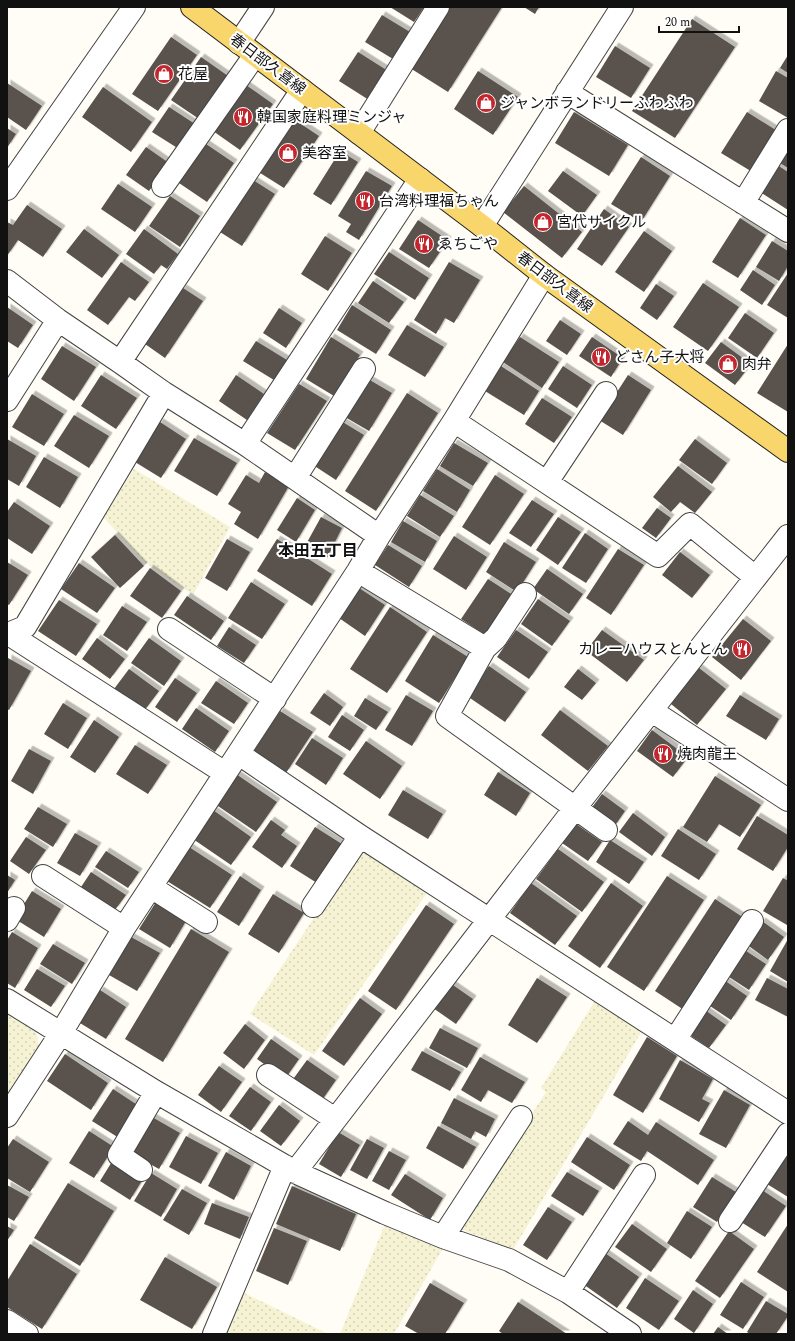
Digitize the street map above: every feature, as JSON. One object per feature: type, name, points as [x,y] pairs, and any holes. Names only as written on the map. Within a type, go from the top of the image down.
[{"type":"main road","name":"春日部久喜線","points":[[192,7],[482,226],[544,275],[788,450]]},
{"type":"street","points":[[7,189],[134,7]]},
{"type":"street","points":[[164,186],[247,49],[263,7]]},
{"type":"street","points":[[359,133],[438,7]]},
{"type":"street","points":[[482,226],[566,92],[622,7]]},
{"type":"street","points":[[120,362],[302,90]]},
{"type":"street","points":[[566,92],[787,229]]},
{"type":"street","points":[[743,203],[788,130]]},
{"type":"street","points":[[245,444],[420,179]]},
{"type":"street","points":[[7,1116],[61,1033],[124,928],[275,699],[454,421],[544,275]]},
{"type":"street","points":[[7,281],[58,320],[164,392],[245,444],[379,536]]},
{"type":"street","points":[[7,400],[58,320]]},
{"type":"street","points":[[295,478],[364,369]]},
{"type":"street","points":[[7,634],[26,627],[164,392]]},
{"type":"street","points":[[547,482],[606,393]]},
{"type":"street","points":[[454,421],[658,556],[690,524],[755,577]]},
{"type":"street","points":[[214,1334],[290,1169],[335,1119],[575,808],[788,536]]},
{"type":"street","points":[[358,571],[485,648]]},
{"type":"street","points":[[525,594],[496,638],[485,648],[447,716],[606,830]]},
{"type":"street","points":[[169,629],[275,699]]},
{"type":"street","points":[[7,634],[225,773]]},
{"type":"street","points":[[652,711],[788,800]]},
{"type":"street","points":[[238,754],[360,836],[788,1113]]},
{"type":"street","points":[[313,906],[360,836]]},
{"type":"street","points":[[44,876],[124,928]]},
{"type":"street","points":[[151,887],[206,922]]},
{"type":"street","points":[[675,1040],[752,922]]},
{"type":"street","points":[[7,1000],[156,1092],[290,1169],[385,1213],[443,1237],[509,1260],[568,1292],[630,1334]]},
{"type":"street","points":[[268,1075],[335,1119]]},
{"type":"street","points":[[141,1170],[119,1156],[156,1092]]},
{"type":"street","points":[[443,1237],[521,1117]]},
{"type":"street","points":[[730,1221],[788,1134]]},
{"type":"street","points":[[568,1292],[644,1175]]},
{"type":"street","points":[[7,1321],[27,1334]]},
{"type":"shaded area","points":[[134,469],[230,527],[193,595],[146,563],[103,517]]},
{"type":"shaded area","points":[[361,847],[429,890],[314,1055],[250,1014]]},
{"type":"shaded area","points":[[596,999],[643,1029],[513,1250],[458,1228],[546,1092],[541,1088]]},
{"type":"shaded area","points":[[7,1012],[36,1031],[39,1046],[7,1096]]},
{"type":"shaded area","points":[[385,1224],[443,1248],[394,1334],[340,1334]]},
{"type":"shaded area","points":[[242,1292],[328,1334],[225,1334]]},
{"type":"building","points":[[390,7],[424,7],[414,22]]},
{"type":"building","points":[[449,7],[502,7],[448,92],[410,68]]},
{"type":"building","points":[[524,7],[539,7],[535,14]]},
{"type":"building","points":[[382,15],[410,32],[393,59],[365,42]]},
{"type":"building","points":[[692,19],[735,47],[675,138],[632,111]]},
{"type":"building","name":"花屋","points":[[171,37],[197,55],[158,111],[132,94]]},
{"type":"building","points":[[615,46],[650,68],[631,98],[596,77]]},
{"type":"building","points":[[358,52],[388,71],[369,100],[339,81]]},
{"type":"building","points":[[788,55],[788,73],[780,68]]},
{"type":"building","points":[[201,57],[231,78],[202,121],[171,100]]},
{"type":"building","name":"ジャンボランドリーふわふわ","points":[[478,71],[518,97],[493,135],[454,109]]},
{"type":"building","points":[[776,71],[788,78],[788,118],[759,101]]},
{"type":"building","points":[[7,83],[42,106],[26,130],[7,117]]},
{"type":"building","name":"韓国家庭料理ミンジャ","points":[[246,85],[273,104],[240,150],[213,131]]},
{"type":"building","points":[[103,87],[152,122],[131,152],[82,117]]},
{"type":"building","points":[[169,107],[195,124],[179,149],[152,132]]},
{"type":"building","points":[[574,112],[628,145],[609,176],[555,143]]},
{"type":"building","points":[[747,112],[779,132],[754,173],[721,153]]},
{"type":"building","name":"美容室","points":[[292,118],[319,136],[284,188],[257,171]]},
{"type":"building","points":[[7,128],[16,134],[7,148]]},
{"type":"building","points":[[206,144],[234,163],[207,202],[179,183]]},
{"type":"building","points":[[788,144],[788,168],[777,161]]},
{"type":"building","points":[[146,147],[169,163],[149,191],[126,175]]},
{"type":"building","points":[[340,151],[358,162],[331,205],[313,194]]},
{"type":"building","points":[[641,157],[670,176],[641,222],[611,204]]},
{"type":"building","points":[[774,163],[788,172],[788,210],[757,190]]},
{"type":"building","name":"台湾料理福ちゃん","points":[[366,171],[392,186],[359,240],[346,232],[351,224],[338,216]]},
{"type":"building","points":[[563,171],[597,195],[582,216],[548,191]]},
{"type":"building","points":[[253,180],[275,194],[242,246],[220,232]]},
{"type":"building","points":[[118,184],[152,207],[135,232],[101,209]]},
{"type":"building","name":"宮代サイクル","points":[[524,186],[582,232],[562,258],[503,212]]},
{"type":"building","points":[[170,196],[200,216],[180,247],[149,226]]},
{"type":"building","points":[[27,205],[62,229],[43,257],[18,240],[7,256],[7,222],[13,225]]},
{"type":"building","points":[[604,209],[629,227],[602,266],[577,249]]},
{"type":"building","points":[[740,218],[766,235],[738,278],[712,262]]},
{"type":"building","name":"ゑちごや","points":[[418,220],[448,240],[429,268],[399,249]]},
{"type":"building","points":[[84,229],[119,255],[102,278],[66,252]]},
{"type":"building","points":[[144,229],[178,254],[167,269],[161,265],[154,274],[126,254]]},
{"type":"building","points":[[644,231],[672,251],[644,292],[615,272]]},
{"type":"building","points":[[325,236],[352,253],[328,291],[301,274]]},
{"type":"building","points":[[772,241],[788,251],[788,266],[779,281],[756,267]]},
{"type":"building","points":[[389,252],[429,278],[415,300],[374,274]]},
{"type":"building","points":[[121,262],[149,282],[135,301],[129,297],[108,325],[87,310]]},
{"type":"building","points":[[449,262],[480,280],[454,323],[445,318],[436,334],[414,320]]},
{"type":"building","points":[[753,270],[775,285],[762,305],[740,290]]},
{"type":"building","points":[[788,273],[788,318],[767,305]]},
{"type":"building","points":[[373,281],[404,302],[389,323],[358,303]]},
{"type":"building","points":[[703,283],[739,307],[708,351],[673,327]]},
{"type":"building","points":[[656,284],[674,296],[657,320],[640,308]]},
{"type":"building","points":[[183,288],[203,301],[165,358],[145,344]]},
{"type":"building","points":[[352,305],[391,330],[376,354],[337,330]]},
{"type":"building","points":[[7,307],[33,325],[18,348],[7,341]]},
{"type":"building","points":[[279,308],[302,323],[286,348],[263,333]]},
{"type":"building","points":[[745,313],[774,333],[757,358],[728,338]]},
{"type":"building","points":[[560,320],[581,334],[567,355],[546,341]]},
{"type":"building","points":[[407,325],[444,347],[425,377],[388,355]]},
{"type":"building","points":[[331,337],[360,355],[334,396],[306,379]]},
{"type":"building","points":[[520,337],[559,362],[542,388],[503,362]]},
{"type":"building","name":"どさん子大将","points":[[592,337],[623,358],[611,377],[579,356]]},
{"type":"building","points":[[256,341],[287,360],[274,380],[243,361]]},
{"type":"building","name":"肉弁","points":[[721,342],[751,364],[735,385],[705,363]]},
{"type":"building","points":[[788,344],[788,412],[757,393]]},
{"type":"building","points":[[62,346],[96,367],[74,401],[41,379]]},
{"type":"building","points":[[501,366],[539,391],[524,415],[485,391]]},
{"type":"building","points":[[563,366],[592,385],[577,408],[548,389]]},
{"type":"building","points":[[101,375],[137,398],[116,429],[81,406]]},
{"type":"building","points":[[236,375],[264,394],[247,420],[219,401]]},
{"type":"building","points":[[628,375],[651,390],[623,435],[599,420]]},
{"type":"building","points":[[368,379],[392,393],[369,431],[345,417]]},
{"type":"building","points":[[299,384],[327,401],[295,450],[267,433]]},
{"type":"building","points":[[407,393],[438,413],[376,511],[345,491]]},
{"type":"building","points":[[32,394],[64,414],[44,446],[12,427]]},
{"type":"building","points":[[542,398],[572,417],[554,443],[525,424]]},
{"type":"building","points":[[74,415],[109,436],[89,468],[54,446]]},
{"type":"building","points":[[341,421],[364,435],[336,480],[313,465]]},
{"type":"building","points":[[160,422],[186,439],[161,478],[135,462]]},
{"type":"building","points":[[194,438],[237,463],[217,496],[174,471]]},
{"type":"building","points":[[7,439],[36,456],[19,486],[7,479]]},
{"type":"building","points":[[695,439],[727,463],[712,484],[679,460]]},
{"type":"building","points":[[454,443],[488,463],[473,486],[440,466]]},
{"type":"building","points":[[44,457],[78,477],[60,508],[26,487]]},
{"type":"building","points":[[678,466],[712,492],[695,513],[680,502],[671,512],[653,497]]},
{"type":"building","points":[[437,469],[470,490],[457,512],[423,491]]},
{"type":"building","points":[[265,472],[289,486],[258,539],[234,524],[241,512],[228,504],[246,475],[259,483]]},
{"type":"building","points":[[495,475],[524,494],[490,545],[462,527]]},
{"type":"building","points":[[420,495],[454,516],[440,537],[407,516]]},
{"type":"building","points":[[297,498],[315,510],[296,542],[277,530]]},
{"type":"building","points":[[532,500],[554,514],[531,547],[509,533]]},
{"type":"building","points":[[14,502],[50,526],[32,554],[7,538],[7,512]]},
{"type":"building","points":[[657,508],[671,518],[656,538],[642,528]]},
{"type":"building","points":[[321,517],[342,528],[327,558],[305,546]]},
{"type":"building","points":[[558,517],[581,532],[558,565],[536,550]]},
{"type":"building","points":[[403,521],[437,541],[425,562],[391,542]]},
{"type":"building","points":[[585,533],[608,549],[586,583],[562,568]]},
{"type":"building","points":[[115,535],[144,566],[120,588],[91,557]]},
{"type":"building","points":[[454,536],[487,557],[466,590],[433,569]]},
{"type":"building","points":[[227,539],[250,552],[227,591],[205,578]]},
{"type":"building","points":[[277,539],[332,574],[312,606],[257,571]]},
{"type":"building","points":[[504,542],[536,562],[517,592],[486,572]]},
{"type":"building","points":[[388,545],[422,566],[409,587],[375,565]]},
{"type":"building","points":[[618,549],[644,565],[611,615],[586,598]]},
{"type":"building","points":[[680,552],[710,575],[692,598],[662,575]]},
{"type":"building","points":[[7,562],[28,575],[9,605],[7,604]]},
{"type":"building","points":[[79,563],[115,588],[97,613],[61,589]]},
{"type":"building","points":[[150,568],[181,591],[162,618],[130,596]]},
{"type":"building","points":[[547,569],[583,594],[569,614],[533,589]]},
{"type":"building","points":[[488,579],[516,597],[490,638],[461,619]]},
{"type":"building","points":[[251,582],[285,604],[262,639],[228,618]]},
{"type":"building","points":[[359,588],[385,605],[365,636],[339,618]]},
{"type":"building","points":[[187,596],[224,621],[211,640],[174,615]]},
{"type":"building","points":[[538,599],[570,621],[552,646],[521,624]]},
{"type":"building","points":[[59,600],[97,624],[76,656],[38,631]]},
{"type":"building","points":[[122,606],[147,622],[127,651],[103,635]]},
{"type":"building","points":[[390,607],[427,632],[387,693],[350,669]]},
{"type":"building","name":"カレーハウスとんとん","points":[[743,619],[771,641],[741,680],[712,657]]},
{"type":"building","points":[[229,627],[256,645],[244,663],[217,646]]},
{"type":"building","points":[[516,630],[548,652],[529,679],[497,657]]},
{"type":"building","points":[[602,630],[644,660],[627,682],[586,651]]},
{"type":"building","points":[[433,635],[468,657],[439,703],[405,681]]},
{"type":"building","points":[[97,638],[125,659],[110,679],[82,659]]},
{"type":"building","points":[[149,638],[181,661],[164,686],[131,663]]},
{"type":"building","points":[[8,658],[31,671],[9,710],[7,709]]},
{"type":"building","points":[[489,666],[526,692],[505,722],[467,696]]},
{"type":"building","points":[[699,668],[726,689],[697,725],[671,704]]},
{"type":"building","points":[[129,669],[159,691],[144,711],[114,689]]},
{"type":"building","points":[[578,669],[596,683],[582,700],[564,687]]},
{"type":"building","points":[[175,678],[197,693],[177,722],[155,707]]},
{"type":"building","points":[[216,681],[248,703],[234,724],[201,703]]},
{"type":"building","points":[[324,693],[343,707],[330,726],[310,713]]},
{"type":"building","points":[[406,695],[433,711],[412,746],[385,730]]},
{"type":"building","points":[[740,695],[779,719],[766,740],[726,716]]},
{"type":"building","points":[[365,698],[388,712],[376,730],[354,716]]},
{"type":"building","points":[[63,703],[87,718],[68,749],[44,734]]},
{"type":"building","points":[[196,708],[229,731],[215,752],[182,729]]},
{"type":"building","points":[[560,710],[608,746],[588,771],[541,735]]},
{"type":"building","points":[[280,711],[313,732],[286,773],[253,752]]},
{"type":"building","points":[[342,715],[364,730],[350,751],[328,737]]},
{"type":"building","points":[[94,720],[119,737],[95,773],[70,757]]},
{"type":"building","name":"焼肉龍王","points":[[652,730],[688,757],[673,777],[637,751]]},
{"type":"building","points":[[312,738],[343,758],[326,785],[295,764]]},
{"type":"building","points":[[366,741],[402,766],[380,799],[343,774]]},
{"type":"building","points":[[135,745],[167,765],[148,794],[116,774]]},
{"type":"building","points":[[29,749],[51,761],[33,794],[11,781]]},
{"type":"building","points":[[498,772],[530,793],[516,816],[484,795]]},
{"type":"building","points":[[236,774],[277,802],[256,832],[215,804]]},
{"type":"building","points":[[715,776],[761,805],[740,837],[719,824],[707,842],[683,827]]},
{"type":"building","points":[[403,790],[443,814],[428,839],[388,815]]},
{"type":"building","points":[[602,794],[625,811],[614,827],[590,810]]},
{"type":"building","points":[[38,807],[67,824],[53,847],[24,829]]},
{"type":"building","points":[[213,810],[251,837],[231,865],[193,839]]},
{"type":"building","points":[[633,813],[665,837],[652,856],[619,832]]},
{"type":"building","points":[[757,816],[788,835],[788,847],[773,871],[737,849]]},
{"type":"building","points":[[271,820],[285,830],[281,835],[297,846],[282,868],[252,847]]},
{"type":"building","points":[[576,824],[602,842],[588,861],[562,843]]},
{"type":"building","points":[[315,827],[342,844],[317,883],[290,866]]},
{"type":"building","points":[[678,829],[716,854],[699,880],[661,856]]},
{"type":"building","points":[[75,833],[98,846],[80,876],[57,863]]},
{"type":"building","points":[[26,837],[46,850],[29,874],[10,861]]},
{"type":"building","points":[[610,840],[644,862],[629,884],[596,862]]},
{"type":"building","points":[[189,847],[232,875],[210,908],[167,881]]},
{"type":"building","points":[[558,849],[604,882],[582,912],[536,879]]},
{"type":"building","points":[[106,851],[139,872],[128,888],[95,867]]},
{"type":"building","points":[[91,872],[126,895],[115,910],[81,887]]},
{"type":"building","points":[[7,875],[15,880],[7,893]]},
{"type":"building","points":[[240,876],[261,890],[239,926],[217,912]]},
{"type":"building","points":[[667,876],[704,900],[644,991],[607,967]]},
{"type":"building","points":[[783,878],[788,881],[787,925],[763,911]]},
{"type":"building","points":[[531,883],[577,916],[555,945],[510,913]]},
{"type":"building","points":[[611,883],[643,906],[600,968],[568,946]]},
{"type":"building","points":[[32,891],[61,909],[44,937],[15,919]]},
{"type":"building","points":[[273,894],[304,913],[279,953],[248,934]]},
{"type":"building","points":[[715,899],[744,918],[684,1010],[655,991]]},
{"type":"building","points":[[156,902],[186,921],[170,948],[139,929]]},
{"type":"building","points":[[426,905],[454,924],[396,1010],[368,991]]},
{"type":"building","points":[[762,921],[784,937],[768,960],[746,944]]},
{"type":"building","points":[[191,929],[229,952],[163,1062],[125,1039]]},
{"type":"building","points":[[12,932],[38,948],[15,988],[7,983],[7,940]]},
{"type":"building","points":[[131,937],[160,953],[137,991],[109,975]]},
{"type":"building","points":[[788,939],[788,982],[770,971]]},
{"type":"building","points":[[53,944],[85,963],[72,984],[40,964]]},
{"type":"building","points":[[743,949],[766,964],[749,990],[726,975]]},
{"type":"building","points":[[37,969],[65,986],[51,1007],[24,990]]},
{"type":"building","points":[[537,978],[567,997],[537,1043],[508,1025]]},
{"type":"building","points":[[767,978],[788,989],[788,1017],[755,1000]]},
{"type":"building","points":[[724,980],[747,996],[731,1020],[707,1004]]},
{"type":"building","points":[[450,983],[473,999],[456,1024],[433,1008]]},
{"type":"building","points":[[100,990],[126,1007],[106,1039],[80,1023]]},
{"type":"building","points":[[360,998],[382,1014],[344,1066],[322,1051]]},
{"type":"building","points":[[705,1010],[726,1025],[709,1048],[688,1034]]},
{"type":"building","points":[[245,1024],[265,1040],[244,1069],[223,1053]]},
{"type":"building","points":[[440,1028],[478,1048],[467,1068],[429,1048]]},
{"type":"building","points":[[647,1037],[677,1056],[643,1113],[613,1095]]},
{"type":"building","points":[[271,1039],[299,1059],[285,1079],[257,1059]]},
{"type":"building","points":[[422,1051],[461,1072],[450,1091],[411,1070]]},
{"type":"building","points":[[65,1054],[108,1083],[91,1110],[47,1081]]},
{"type":"building","points":[[480,1057],[525,1082],[512,1103],[488,1090],[481,1102],[461,1090]]},
{"type":"building","points":[[307,1060],[336,1080],[320,1103],[291,1082]]},
{"type":"building","points":[[680,1060],[713,1079],[702,1099],[710,1103],[699,1122],[659,1099]]},
{"type":"building","points":[[219,1066],[242,1082],[221,1112],[198,1095]]},
{"type":"building","points":[[250,1087],[271,1102],[251,1131],[229,1116]]},
{"type":"building","points":[[113,1089],[139,1106],[119,1138],[92,1121]]},
{"type":"building","points":[[724,1090],[750,1105],[726,1148],[699,1134]]},
{"type":"building","points":[[454,1098],[495,1119],[486,1137],[475,1131],[471,1139],[441,1123]]},
{"type":"building","points":[[279,1105],[300,1121],[281,1146],[260,1131]]},
{"type":"building","points":[[152,1117],[180,1133],[159,1169],[130,1153]]},
{"type":"building","points":[[628,1121],[648,1135],[656,1122],[714,1160],[698,1185],[647,1151],[641,1161],[613,1144]]},
{"type":"building","points":[[438,1126],[476,1147],[463,1169],[426,1148]]},
{"type":"building","points":[[89,1131],[114,1147],[94,1178],[69,1163]]},
{"type":"building","points":[[338,1132],[360,1145],[341,1177],[319,1164]]},
{"type":"building","points":[[186,1136],[218,1153],[201,1184],[169,1167]]},
{"type":"building","points":[[587,1137],[630,1165],[614,1190],[571,1162]]},
{"type":"building","points":[[13,1139],[49,1162],[30,1192],[7,1178],[7,1148]]},
{"type":"building","points":[[367,1139],[384,1148],[367,1179],[350,1170]]},
{"type":"building","points":[[788,1150],[788,1197],[767,1184]]},
{"type":"building","points":[[389,1151],[406,1160],[389,1190],[372,1181]]},
{"type":"building","points":[[226,1152],[251,1166],[234,1200],[208,1186]]},
{"type":"building","points":[[113,1160],[143,1179],[130,1200],[100,1181]]},
{"type":"building","points":[[567,1172],[599,1191],[583,1216],[551,1196]]},
{"type":"building","points":[[151,1173],[177,1189],[161,1217],[134,1201]]},
{"type":"building","points":[[405,1174],[443,1198],[430,1220],[391,1195]]},
{"type":"building","points":[[712,1177],[736,1192],[717,1222],[693,1207]]},
{"type":"building","points":[[68,1183],[114,1211],[80,1266],[34,1238]]},
{"type":"building","points":[[7,1185],[29,1197],[14,1221],[7,1217]]},
{"type":"building","points":[[292,1186],[356,1214],[340,1251],[276,1224]]},
{"type":"building","points":[[182,1189],[207,1203],[189,1235],[163,1220]]},
{"type":"building","points":[[762,1190],[786,1206],[765,1237],[741,1222]]},
{"type":"building","points":[[212,1203],[249,1217],[240,1239],[204,1224]]},
{"type":"building","points":[[548,1207],[572,1222],[547,1260],[523,1245]]},
{"type":"building","points":[[687,1211],[712,1227],[691,1259],[667,1243]]},
{"type":"building","points":[[632,1224],[667,1249],[651,1272],[615,1247]]},
{"type":"building","points":[[788,1224],[788,1292],[757,1272]]},
{"type":"building","points":[[7,1226],[14,1230],[7,1241]]},
{"type":"building","points":[[274,1228],[307,1241],[288,1285],[256,1271]]},
{"type":"building","points":[[729,1231],[754,1249],[720,1298],[695,1281]]},
{"type":"building","points":[[30,1244],[77,1274],[42,1329],[7,1307],[7,1281]]},
{"type":"building","points":[[605,1253],[639,1277],[617,1308],[583,1284]]},
{"type":"building","points":[[165,1257],[217,1287],[192,1329],[140,1300]]},
{"type":"building","points":[[645,1278],[679,1301],[659,1330],[626,1308]]},
{"type":"building","points":[[741,1282],[764,1297],[743,1329],[720,1315]]},
{"type":"building","points":[[430,1283],[464,1303],[445,1334],[419,1334],[405,1326]]},
{"type":"building","points":[[693,1290],[713,1304],[694,1333],[674,1319]]},
{"type":"building","points":[[766,1301],[788,1314],[788,1316],[776,1334],[750,1334],[747,1332]]},
{"type":"building","points":[[518,1302],[567,1334],[503,1334],[499,1331]]},
{"type":"building","points":[[718,1327],[728,1334],[713,1334]]},
{"type":"place","name":"花屋","points":[[164,74]]},
{"type":"place","name":"ジャンボランドリーふわふわ","points":[[486,103]]},
{"type":"place","name":"韓国家庭料理ミンジャ","points":[[243,117]]},
{"type":"place","name":"美容室","points":[[288,153]]},
{"type":"place","name":"台湾料理福ちゃん","points":[[365,201]]},
{"type":"place","name":"宮代サイクル","points":[[543,222]]},
{"type":"place","name":"ゑちごや","points":[[424,244]]},
{"type":"place","name":"どさん子大将","points":[[601,357]]},
{"type":"place","name":"肉弁","points":[[728,364]]},
{"type":"place","name":"カレーハウスとんとん","points":[[742,649]]},
{"type":"place","name":"焼肉龍王","points":[[663,754]]},
{"type":"district","name":"本田五丁目","points":[[318,550]]}]
